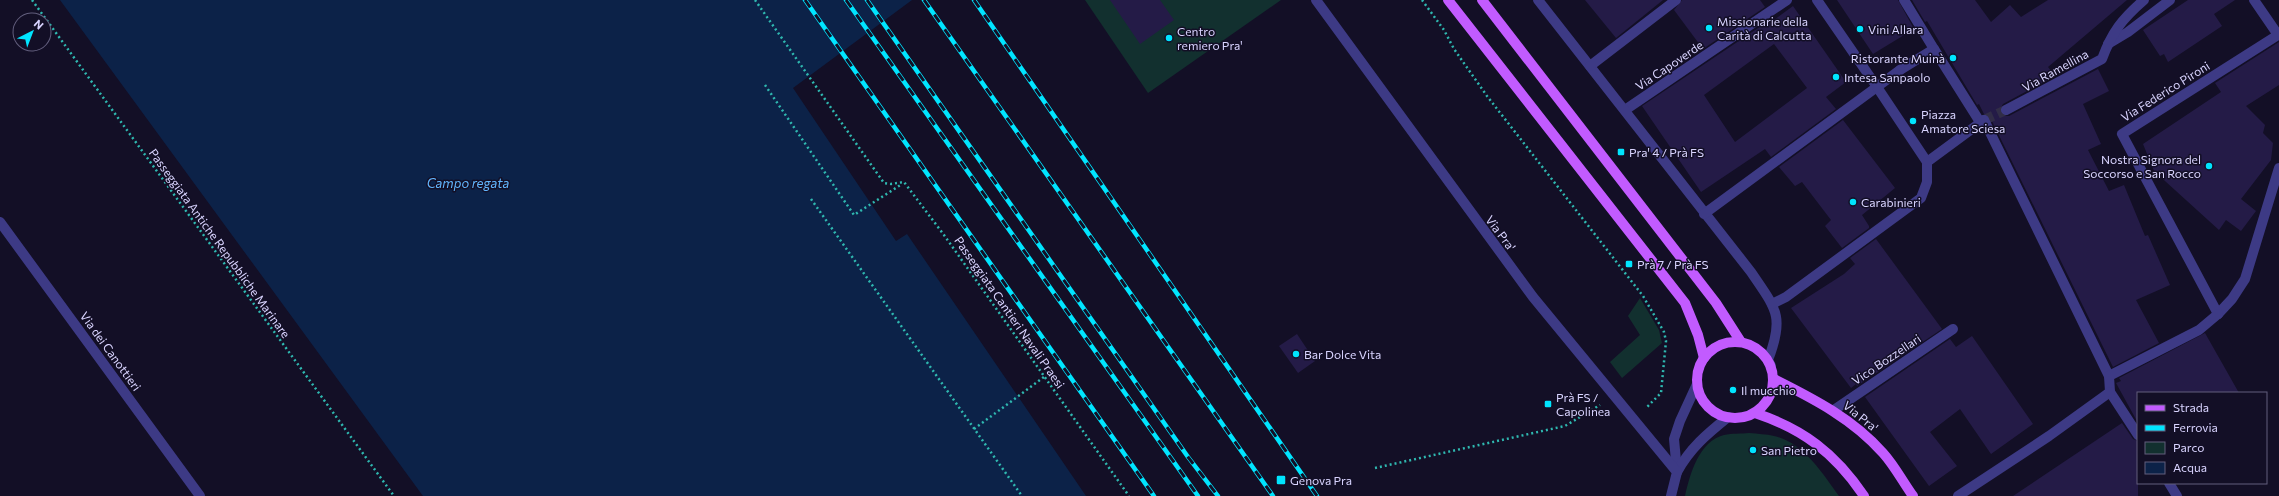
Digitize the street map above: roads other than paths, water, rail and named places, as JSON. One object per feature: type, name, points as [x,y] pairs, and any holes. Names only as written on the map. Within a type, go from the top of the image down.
[{"type":"main road","points":[[1448,0],[1685,303],[1698,335],[1704,358]]},
{"type":"main road","points":[[1482,0],[1716,304],[1741,342]]},
{"type":"main road","points":[[1741,342],[1759,350],[1771,366],[1774,379],[1768,399],[1755,413],[1746,416],[1728,417],[1719,414],[1704,402],[1697,384],[1698,370],[1704,358],[1720,344],[1741,342]]},
{"type":"main road","name":"Via Pra'","points":[[1774,379],[1834,410],[1866,435],[1884,454],[1913,496]]},
{"type":"main road","points":[[1755,413],[1788,425],[1827,451],[1850,474],[1864,496]]},
{"type":"street","name":"Via Pra'","points":[[1316,0],[1533,297],[1677,472]]},
{"type":"street","points":[[1538,0],[1750,272],[1772,304],[1778,321],[1777,338],[1768,360],[1771,366]]},
{"type":"street","points":[[1590,66],[1676,0]]},
{"type":"street","name":"Via Capoverde","points":[[1625,110],[1787,0]]},
{"type":"street","points":[[1772,304],[1786,297],[1920,198],[1926,182],[1927,162],[1817,0]]},
{"type":"street","points":[[1904,0],[1934,49],[1982,121],[2109,376],[2110,392],[2137,433]]},
{"type":"street","name":"Via Ramellina","points":[[2006,110],[2102,59],[2111,36],[2126,16],[2144,0]]},
{"type":"street","name":"Via Ramellina","points":[[2108,44],[2128,32],[2170,0]]},
{"type":"street","name":"Via Federico Pironi","points":[[2218,314],[2122,134],[2278,35],[2254,0]]},
{"type":"street","points":[[1704,214],[1900,70],[1934,49]]},
{"type":"street","points":[[1927,162],[1982,121]]},
{"type":"street","points":[[2109,376],[2199,330],[2218,314],[2232,299],[2245,279],[2279,168]]},
{"type":"street","name":"Via dei Canottieri","points":[[0,222],[200,496]]},
{"type":"street","name":"Vico Bozzellari","points":[[1834,410],[1953,330]]},
{"type":"street","points":[[1677,472],[1674,439],[1680,421],[1697,384]]},
{"type":"street","points":[[1958,496],[2049,436],[2110,392]]},
{"type":"street","points":[[1671,496],[1677,472],[1686,455],[1702,438],[1728,417]]},
{"type":"street","points":[[2170,484],[2177,496]]},
{"type":"water","name":"Campo regata","points":[[60,0],[912,0],[793,88],[896,241],[907,234],[1086,496],[423,496]]},
{"type":"tunnel","points":[[1984,120],[2006,110]]},
{"type":"railway","points":[[805,0],[1154,496]]},
{"type":"railway","points":[[846,0],[1198,496]]},
{"type":"railway","points":[[867,0],[1188,457],[1218,496]]},
{"type":"railway","points":[[924,0],[1273,496]]},
{"type":"railway","points":[[974,0],[1317,496]]},
{"type":"place","name":"Missionarie della Carità di Calcutta","points":[[1709,28]]},
{"type":"place","name":"Vini Allara","points":[[1860,29]]},
{"type":"place","name":"Centro remiero Pra'","points":[[1169,38]]},
{"type":"place","name":"Ristorante Muinà","points":[[1953,58]]},
{"type":"place","name":"Intesa Sanpaolo","points":[[1836,77]]},
{"type":"place","name":"Piazza Amatore Sciesa","points":[[1913,121]]},
{"type":"place","name":"Pra' 4 / Prà FS","points":[[1621,152]]},
{"type":"place","name":"Nostra Signora del Soccorso e San Rocco","points":[[2209,166]]},
{"type":"place","name":"Carabinieri","points":[[1853,202]]},
{"type":"place","name":"Prà 7 / Prà FS","points":[[1629,264]]},
{"type":"place","name":"Bar Dolce Vita","points":[[1296,354]]},
{"type":"place","name":"Il mucchio","points":[[1733,390]]},
{"type":"place","name":"Prà FS / Capolinea","points":[[1548,404]]},
{"type":"place","name":"San Pietro","points":[[1753,450]]},
{"type":"place","name":"Genova Pra","points":[[1281,480]]}]
